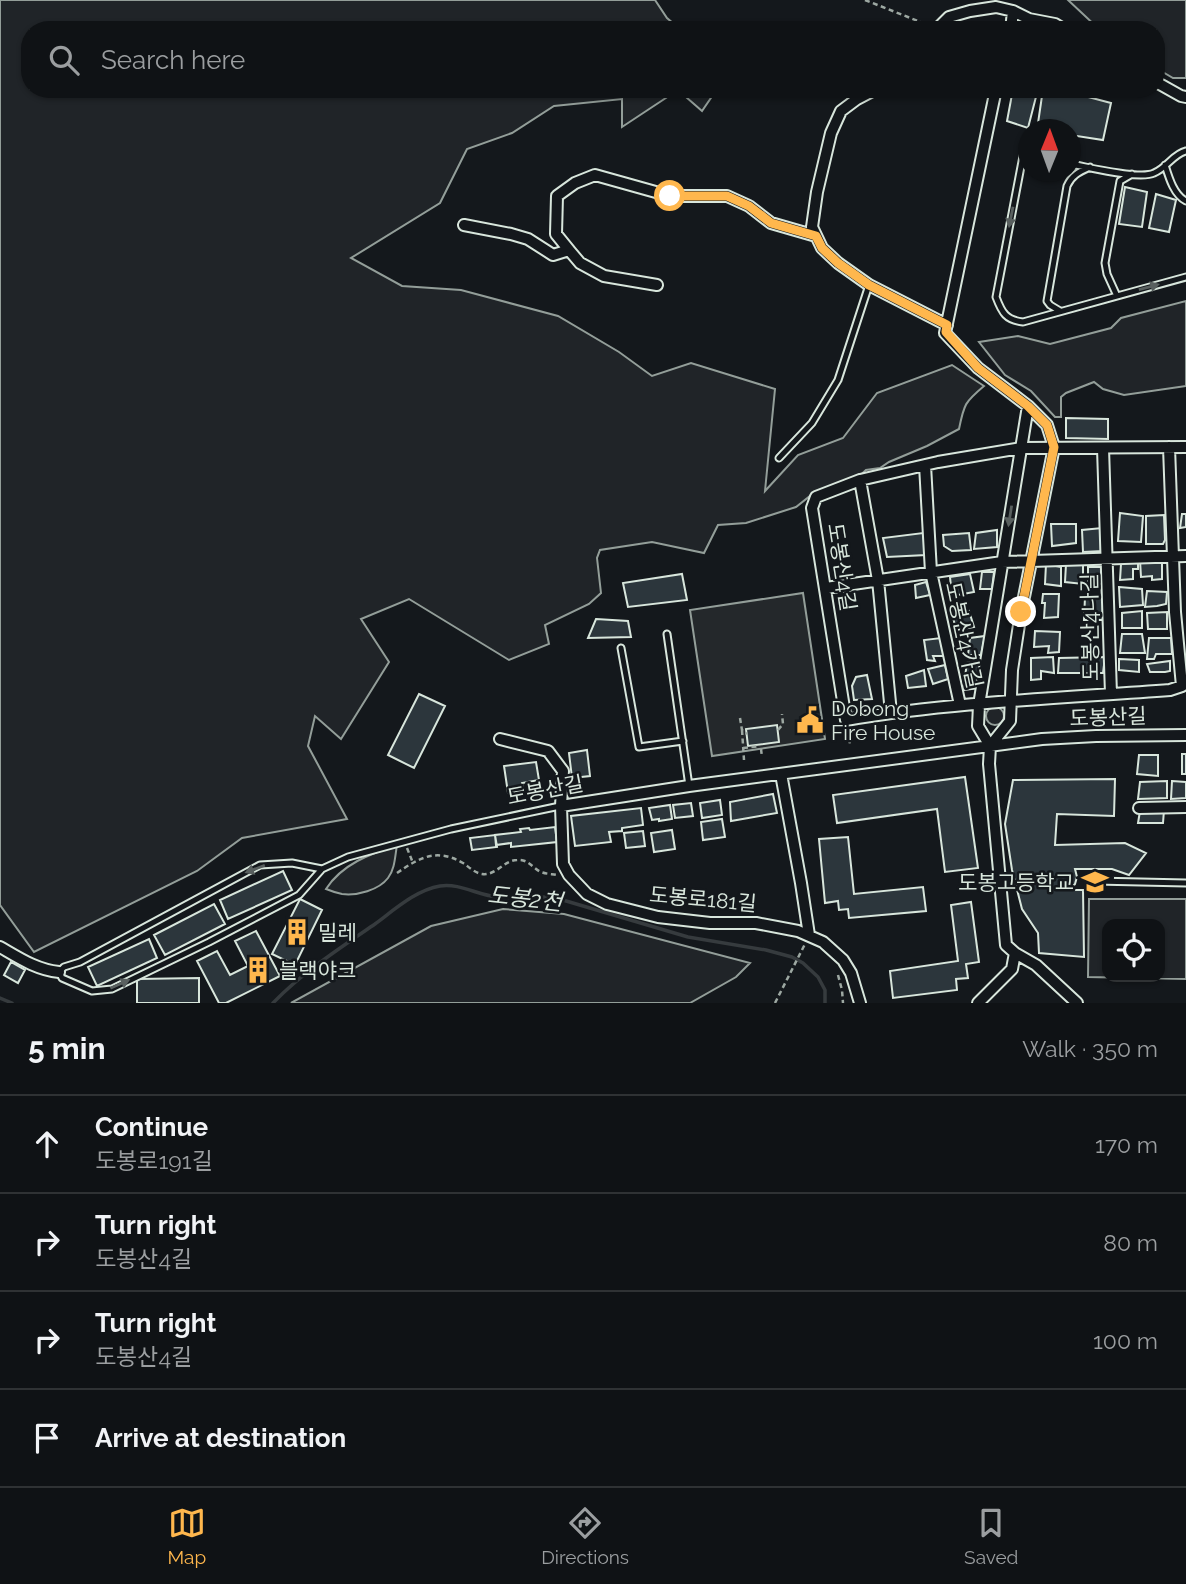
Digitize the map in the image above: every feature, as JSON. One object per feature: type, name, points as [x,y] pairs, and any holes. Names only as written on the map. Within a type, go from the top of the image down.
[{"type":"street","points":[[944,21],[948,17],[970,10],[996,7],[1039,21]]},
{"type":"street","points":[[1012,21],[1013,12]]},
{"type":"street","points":[[1165,86],[1186,97]]},
{"type":"street","points":[[859,98],[841,111],[831,133],[817,191],[812,227],[822,248],[838,263],[869,285],[947,325]]},
{"type":"street","points":[[990,746],[1010,721],[1012,670],[1030,561],[1054,447],[1047,425],[1028,406],[978,368],[946,332],[994,98]]},
{"type":"street","points":[[657,285],[604,276],[580,263],[556,234],[557,195],[575,183],[595,176],[670,196],[727,196],[749,206],[771,223],[816,236]]},
{"type":"street","points":[[464,225],[511,234],[528,240],[553,255],[569,250]]},
{"type":"street","points":[[1028,406],[979,705],[978,726],[990,746],[989,764],[1006,944],[1015,953],[1037,965],[1077,1003]]},
{"type":"street","name":"도봉산4길","points":[[1169,447],[1172,557],[1182,686],[1170,690],[960,705],[846,720],[812,508],[816,497],[860,480],[1021,448],[1054,447],[1103,448],[1169,447],[1186,447]]},
{"type":"street","name":"도봉산4나길","points":[[1103,448],[1111,694]]},
{"type":"street","name":"도봉산4가길","points":[[925,466],[931,572],[960,705]]},
{"type":"street","points":[[860,480],[878,580],[891,713]]},
{"type":"street","name":"도봉산4나길","points":[[1018,561],[1186,556]]},
{"type":"street","name":"도봉산4가길","points":[[826,588],[1018,561]]},
{"type":"street","name":"도봉산길","points":[[561,806],[689,786],[1042,739],[1186,735]]},
{"type":"street","name":"도봉로181길","points":[[500,739],[548,751],[563,771],[562,859],[565,870],[583,890],[598,901],[658,917],[788,928],[807,939],[823,942],[847,966],[860,1003]]},
{"type":"street","points":[[781,774],[801,883],[807,939]]},
{"type":"street","points":[[1139,808],[1186,807]]},
{"type":"street","name":"도봉산길","points":[[0,947],[33,966],[45,971],[59,972]]},
{"type":"street","points":[[978,1003],[1012,969],[1015,953]]},
{"type":"lane","points":[[1081,166],[1140,176],[1154,174],[1176,155],[1186,151]]},
{"type":"lane","points":[[1165,165],[1179,198],[1186,201]]},
{"type":"lane","points":[[1061,311],[1047,301],[1067,186],[1076,173],[1090,167]]},
{"type":"lane","points":[[1117,296],[1105,263],[1120,181],[1132,174]]},
{"type":"lane","points":[[1018,182],[996,298],[1000,308],[1013,321],[1023,322],[1186,277]]},
{"type":"lane","points":[[779,458],[812,423],[838,380],[869,285]]},
{"type":"lane","points":[[667,634],[689,786]]},
{"type":"lane","points":[[621,648],[639,747],[683,741]]},
{"type":"lane","name":"도봉산길","points":[[59,972],[62,978],[92,990],[112,989],[299,895],[322,869],[348,857],[474,824],[561,806]]},
{"type":"lane","points":[[59,972],[260,866],[292,863],[322,869]]},
{"type":"lane","points":[[1095,881],[1186,883]]},
{"type":"path","points":[[865,0],[917,21]]},
{"type":"path","points":[[778,730],[783,724],[782,714]]},
{"type":"path","points":[[740,718],[744,760]]},
{"type":"path","points":[[742,730],[747,734]]},
{"type":"path","points":[[743,748],[761,748],[762,757]]},
{"type":"path","points":[[405,841],[413,863]]},
{"type":"path","points":[[775,1003],[807,939]]},
{"type":"shaded area","points":[[0,0],[655,0],[670,21],[21,21],[21,98],[666,98],[622,127],[622,99],[554,106],[512,133],[467,149],[440,203],[351,258],[402,286],[461,290],[558,316],[619,352],[652,376],[691,363],[775,389],[765,491],[798,455],[843,438],[877,393],[952,365],[984,386],[966,404],[959,429],[880,468],[866,470],[853,482],[810,496],[796,507],[746,523],[718,525],[704,553],[652,542],[600,550],[597,558],[601,593],[589,604],[545,625],[549,644],[509,660],[409,599],[361,619],[389,662],[341,739],[315,716],[308,746],[347,819],[242,838],[197,871],[34,952],[0,905]]},
{"type":"shaded area","points":[[1068,0],[1186,0],[1186,78],[1173,78],[1165,73],[1165,21],[1090,21]]},
{"type":"shaded area","points":[[687,98],[711,98],[702,111]]},
{"type":"shaded area","points":[[1186,301],[1186,386],[1124,395],[1103,389],[1094,382],[1061,397],[1061,417],[1055,417],[1031,391],[1005,375],[979,342],[1018,336],[1050,344],[1111,328],[1121,318]]},
{"type":"shaded area","points":[[803,593],[825,739],[712,756],[690,610]]},
{"type":"shaded area","points":[[995,707],[1001,710],[1004,716],[1001,722],[995,725],[989,722],[986,716],[989,710]]},
{"type":"shaded area","points":[[397,845],[392,871],[379,886],[354,894],[342,894],[326,889],[348,866]]},
{"type":"shaded area","points":[[1089,899],[1186,899],[1186,979],[1165,979],[1165,919],[1102,919],[1102,977],[1088,977]]},
{"type":"shaded area","points":[[503,909],[564,914],[750,963],[736,977],[690,1003],[291,1003],[431,926]]},
{"type":"building","points":[[1011,98],[1036,98],[1030,119],[1018,119],[1018,125],[1007,121]]},
{"type":"building","points":[[1042,98],[1092,98],[1111,103],[1103,140],[1081,137],[1081,119],[1039,119]]},
{"type":"building","points":[[1125,187],[1147,192],[1142,227],[1119,224]]},
{"type":"building","points":[[1156,194],[1176,200],[1169,232],[1149,228]]},
{"type":"building","points":[[1066,418],[1108,419],[1108,439],[1066,438]]},
{"type":"building","points":[[1120,513],[1143,516],[1141,542],[1118,541]]},
{"type":"building","points":[[1182,514],[1186,514],[1186,527],[1180,528]]},
{"type":"building","points":[[1164,515],[1163,544],[1146,544],[1146,516]]},
{"type":"building","points":[[1051,524],[1076,524],[1076,543],[1052,546]]},
{"type":"building","points":[[1102,528],[1103,551],[1083,552],[1082,530]]},
{"type":"building","points":[[997,530],[997,547],[974,549],[976,533]]},
{"type":"building","points":[[923,533],[926,555],[887,557],[883,538]]},
{"type":"building","points":[[969,533],[971,550],[952,551],[944,546],[943,535]]},
{"type":"building","points":[[1140,560],[1162,560],[1162,579],[1141,577]]},
{"type":"building","points":[[1124,561],[1138,561],[1138,569],[1133,569],[1133,579],[1120,580],[1121,564]]},
{"type":"building","points":[[1083,563],[1083,584],[1065,582],[1066,564]]},
{"type":"building","points":[[1046,564],[1061,567],[1061,586],[1045,584]]},
{"type":"building","points":[[1088,567],[1103,567],[1103,584],[1088,583]]},
{"type":"building","points":[[982,572],[994,572],[992,589],[980,589]]},
{"type":"building","points":[[682,574],[687,600],[628,607],[623,583]]},
{"type":"building","points":[[970,574],[974,592],[952,596],[950,577]]},
{"type":"building","points":[[926,582],[930,595],[916,598],[915,585]]},
{"type":"building","points":[[1119,587],[1142,589],[1143,605],[1120,607]]},
{"type":"building","points":[[1147,591],[1167,592],[1166,604],[1145,607]]},
{"type":"building","points":[[1043,594],[1059,594],[1058,617],[1044,618]]},
{"type":"building","points":[[1103,596],[1103,620],[1084,620],[1085,597]]},
{"type":"building","points":[[969,611],[974,627],[956,630],[953,617]]},
{"type":"building","points":[[1142,611],[1142,628],[1122,628],[1122,613]]},
{"type":"building","points":[[1167,612],[1167,629],[1148,629],[1147,613]]},
{"type":"building","points":[[596,619],[628,621],[631,637],[588,638]]},
{"type":"building","points":[[1035,631],[1060,632],[1059,652],[1048,653],[1049,646],[1034,647]]},
{"type":"building","points":[[1122,634],[1142,634],[1145,653],[1120,653]]},
{"type":"building","points":[[985,636],[981,655],[968,655],[970,638]]},
{"type":"building","points":[[941,638],[945,656],[933,656],[935,661],[927,660],[924,640]]},
{"type":"building","points":[[1149,638],[1171,638],[1172,654],[1156,654],[1154,659],[1147,659]]},
{"type":"building","points":[[1053,657],[1054,673],[1041,671],[1041,679],[1031,680],[1031,658]]},
{"type":"building","points":[[1105,657],[1103,673],[1058,673],[1059,658]]},
{"type":"building","points":[[1119,659],[1139,660],[1139,672],[1119,670]]},
{"type":"building","points":[[982,661],[979,688],[963,690],[967,663]]},
{"type":"building","points":[[1170,661],[1170,671],[1165,672],[1150,672],[1147,664]]},
{"type":"building","points":[[945,665],[948,679],[933,684],[928,669]]},
{"type":"building","points":[[924,670],[926,686],[908,688],[906,676]]},
{"type":"building","points":[[867,675],[872,699],[854,700],[852,686],[856,677]]},
{"type":"building","points":[[419,694],[445,706],[414,768],[388,755]]},
{"type":"building","points":[[777,725],[779,742],[748,746],[746,729]]},
{"type":"building","points":[[587,750],[590,776],[572,778],[569,753]]},
{"type":"building","points":[[1182,754],[1186,754],[1186,774],[1182,774]]},
{"type":"building","points":[[1139,755],[1158,755],[1158,776],[1137,774]]},
{"type":"building","points":[[536,762],[539,780],[522,783],[523,791],[508,793],[504,766]]},
{"type":"building","points":[[965,777],[978,868],[945,872],[937,809],[837,823],[833,795]]},
{"type":"building","points":[[1115,779],[1114,816],[1057,814],[1055,845],[1125,843],[1146,853],[1129,875],[1112,869],[1075,869],[1077,877],[1070,890],[1083,890],[1084,957],[1039,953],[1038,933],[1022,909],[1012,870],[1005,824],[1013,780]]},
{"type":"building","points":[[1167,781],[1167,798],[1138,799],[1140,782]]},
{"type":"building","points":[[1172,781],[1186,782],[1186,798],[1171,799]]},
{"type":"building","points":[[773,794],[777,813],[731,821],[730,802]]},
{"type":"building","points":[[720,800],[722,815],[702,818],[700,803]]},
{"type":"building","points":[[691,803],[693,816],[675,818],[673,805]]},
{"type":"building","points":[[670,805],[672,819],[652,820],[649,808]]},
{"type":"building","points":[[641,808],[643,825],[609,832],[611,842],[575,846],[571,816]]},
{"type":"building","points":[[1164,810],[1163,823],[1138,823],[1140,811]]},
{"type":"building","points":[[722,819],[725,837],[703,840],[701,822]]},
{"type":"building","points":[[555,827],[557,842],[511,847],[511,843],[496,845],[495,835],[521,832],[520,829]]},
{"type":"building","points":[[672,830],[675,849],[654,852],[651,833]]},
{"type":"building","points":[[643,831],[645,846],[626,848],[624,833]]},
{"type":"building","points":[[495,835],[497,847],[472,850],[470,838]]},
{"type":"building","points":[[848,837],[854,894],[923,887],[926,911],[849,918],[848,909],[839,910],[838,901],[825,903],[819,839]]},
{"type":"building","points":[[283,871],[292,890],[228,919],[220,900]]},
{"type":"building","name":"밀레","points":[[300,899],[322,910],[295,965],[272,954]]},
{"type":"building","points":[[971,902],[979,962],[966,964],[968,978],[956,979],[957,990],[893,998],[890,971],[958,961],[951,905]]},
{"type":"building","points":[[214,904],[225,924],[165,955],[154,935]]},
{"type":"building","name":"블랙야크","points":[[256,931],[280,976],[226,1003],[219,1003],[197,961],[217,951],[230,975],[248,966],[235,941]]},
{"type":"building","points":[[149,939],[157,958],[97,986],[88,967]]},
{"type":"building","points":[[11,962],[25,970],[18,983],[4,975]]},
{"type":"building","points":[[199,978],[199,1003],[137,1003],[137,979]]},
{"type":"waterway","name":"도봉2천","points":[[273,1003],[335,951],[406,901],[440,886],[462,888],[497,897],[556,898],[688,937],[792,957],[818,977],[825,990],[825,1003]]},
{"type":"waterway","name":"도봉2천","points":[[0,998],[12,1003]]},
{"type":"place","name":"Dobong Fire House","points":[[810,720]]},
{"type":"place","name":"도봉고등학교","points":[[1095,882]]},
{"type":"place","name":"밀레","points":[[297,932]]},
{"type":"place","name":"블랙야크","points":[[258,970]]},
{"type":"route","points":[[670,196],[727,196],[749,206],[771,223],[816,236],[822,248],[838,263],[869,285],[947,325],[946,332],[978,368],[1028,406],[1047,425],[1054,447],[1021,612]]}]
